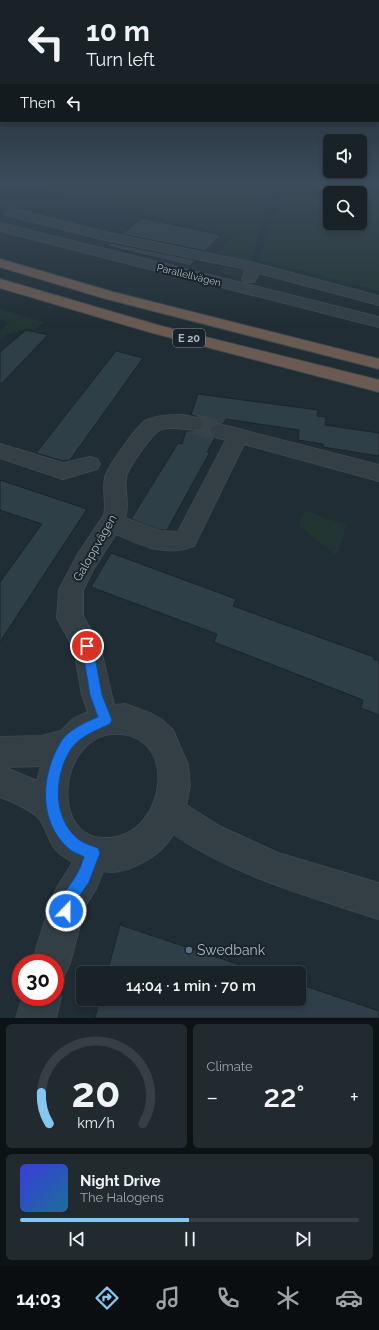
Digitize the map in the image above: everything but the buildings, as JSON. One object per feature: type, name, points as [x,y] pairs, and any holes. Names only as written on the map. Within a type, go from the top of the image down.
[{"type":"highway","name":"E 20","points":[[0,263],[108,295],[379,364]]},
{"type":"highway","name":"E 20","points":[[0,283],[155,329],[379,386]]},
{"type":"street","name":"Parallellvägen","points":[[18,232],[242,289],[379,322]]},
{"type":"street","points":[[88,232],[254,267],[379,301]]},
{"type":"street","points":[[242,289],[254,267]]},
{"type":"street","name":"Galoppvägen","points":[[106,720],[96,695],[87,646],[70,618],[70,590],[86,561],[111,522],[117,508],[114,485],[115,476],[144,433],[160,422],[184,421],[195,424]]},
{"type":"street","points":[[111,522],[167,542],[181,542],[186,539],[229,434],[379,473]]},
{"type":"street","points":[[0,451],[63,471],[90,464]]},
{"type":"street","points":[[0,752],[41,751],[67,744],[87,728],[106,720],[125,719],[143,724],[159,736],[169,753],[175,774],[173,797],[168,812],[151,837],[133,849],[113,855],[93,853],[74,844],[60,829],[53,809],[51,795],[53,773],[67,744]]},
{"type":"street","points":[[0,781],[31,794],[53,809]]},
{"type":"street","points":[[168,812],[209,839],[276,869],[379,901]]},
{"type":"street","points":[[54,954],[70,898],[84,877],[93,853]]},
{"type":"street","points":[[36,1018],[39,1006]]},
{"type":"green space","points":[[220,232],[260,232],[251,263],[244,276],[236,277],[220,273],[226,267],[235,269],[243,262],[215,255],[235,235]]},
{"type":"green space","points":[[269,232],[379,232],[379,291],[259,260]]},
{"type":"green space","points":[[0,309],[44,322],[35,330],[17,332],[7,335],[0,340],[0,331],[10,322],[0,320]]},
{"type":"green space","points":[[309,511],[324,518],[346,524],[342,541],[336,555],[299,526],[303,513]]},
{"type":"tunnel","points":[[195,424],[219,431]]},
{"type":"place","name":"Swedbank","points":[[189,950]]},
{"type":"route","points":[[66,911],[70,898],[84,877],[93,853],[74,844],[60,829],[53,809],[51,795],[53,773],[67,744],[87,728],[106,720],[96,695],[87,646]]}]
